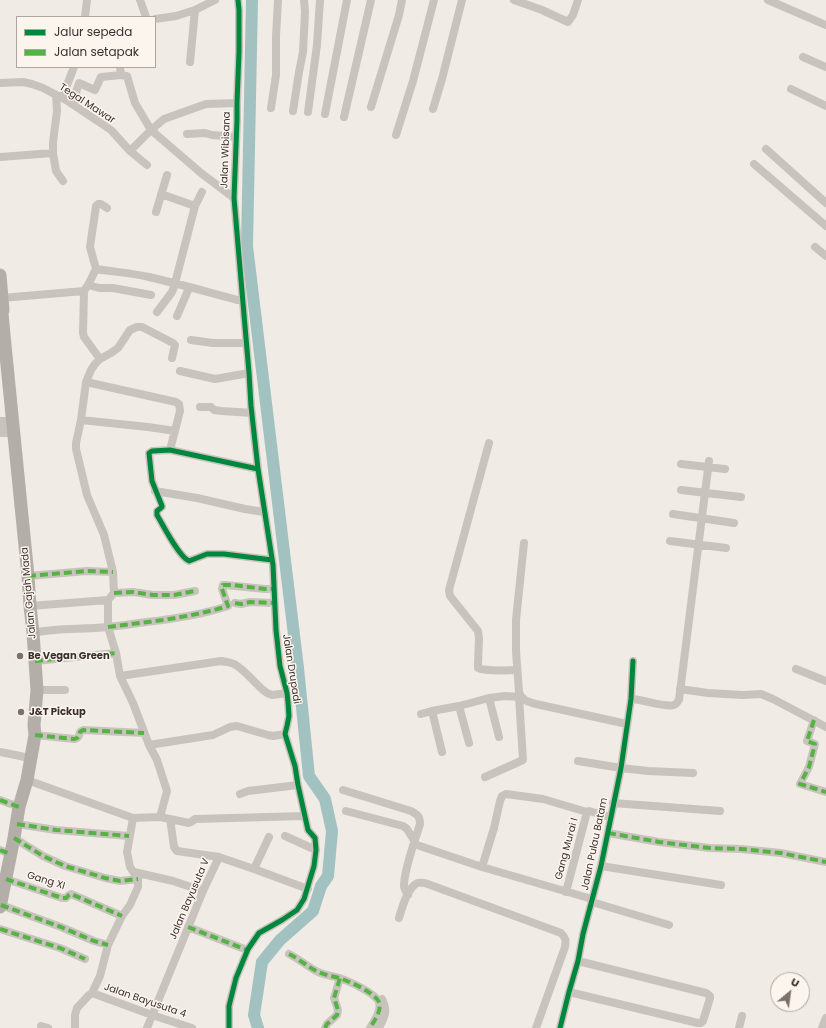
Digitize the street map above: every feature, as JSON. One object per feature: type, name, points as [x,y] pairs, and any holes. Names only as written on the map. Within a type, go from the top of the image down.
[{"type":"highway","name":"Jalan Gajah Mada","points":[[0,275],[4,335],[6,427],[28,576],[37,690],[34,725],[35,735],[27,780],[19,807],[14,838],[5,852],[6,879],[0,906]]},
{"type":"street","points":[[85,16],[87,0]]},
{"type":"street","points":[[140,0],[146,16]]},
{"type":"street","points":[[156,19],[176,16],[195,10],[215,0]]},
{"type":"street","name":"Jalan Wibisana","points":[[238,0],[239,52],[234,198],[249,372]]},
{"type":"street","points":[[271,108],[276,75],[278,0]]},
{"type":"street","points":[[293,111],[303,52],[305,12],[304,0]]},
{"type":"street","points":[[308,112],[317,45],[320,0]]},
{"type":"street","points":[[325,114],[347,0]]},
{"type":"street","points":[[344,117],[371,0]]},
{"type":"street","points":[[371,107],[399,15],[402,0]]},
{"type":"street","points":[[396,134],[413,81],[434,0]]},
{"type":"street","points":[[433,109],[462,0]]},
{"type":"street","points":[[514,0],[542,10],[568,22],[573,15],[578,0]]},
{"type":"street","points":[[768,0],[826,25]]},
{"type":"street","points":[[190,62],[195,10]]},
{"type":"street","points":[[803,57],[826,67]]},
{"type":"street","points":[[63,180],[56,171],[53,142],[59,97],[74,68]]},
{"type":"street","points":[[74,105],[77,99],[76,92],[79,83],[95,90],[101,77],[121,71],[127,76],[135,103],[151,130],[200,173],[234,198]]},
{"type":"street","name":"Tegal Mawar","points":[[0,83],[23,82],[32,84],[43,88],[74,105],[111,130],[130,151],[147,165]]},
{"type":"street","points":[[791,89],[826,106]]},
{"type":"street","points":[[130,151],[164,119],[206,104],[237,103]]},
{"type":"street","points":[[187,134],[205,133],[236,137]]},
{"type":"street","points":[[766,149],[826,203]]},
{"type":"street","points":[[0,157],[53,153]]},
{"type":"street","points":[[754,164],[826,226]]},
{"type":"street","points":[[156,212],[167,175]]},
{"type":"street","points":[[158,312],[174,287],[195,206],[202,192]]},
{"type":"street","points":[[161,194],[195,206]]},
{"type":"street","points":[[100,359],[84,337],[83,333],[86,288],[96,270],[90,247],[96,206],[101,204],[107,208]]},
{"type":"street","points":[[815,247],[826,256]]},
{"type":"street","points":[[96,270],[146,277],[242,301]]},
{"type":"street","points":[[2,298],[86,288],[113,288],[151,295]]},
{"type":"street","points":[[177,316],[189,288]]},
{"type":"street","points":[[160,817],[167,791],[157,760],[149,745],[120,676],[116,653],[108,627],[108,600],[114,593],[113,572],[104,535],[87,495],[76,449],[76,443],[81,420],[86,382],[91,370],[100,359],[111,354],[118,348],[130,330],[141,326],[175,344],[172,358]]},
{"type":"street","points":[[191,340],[213,343],[246,343]]},
{"type":"street","points":[[180,372],[215,379],[249,372]]},
{"type":"street","name":"Jalan Drupadi","points":[[229,1028],[229,1006],[236,978],[247,950],[258,933],[282,920],[296,910],[304,899],[314,866],[316,850],[314,838],[308,830],[304,816],[295,766],[285,734],[289,716],[287,693],[280,666],[276,630],[272,560],[258,469],[249,372]]},
{"type":"street","points":[[86,382],[176,402],[179,404],[180,407],[170,450]]},
{"type":"street","points":[[200,407],[211,407],[214,410],[222,411],[252,413]]},
{"type":"street","points":[[81,420],[175,432]]},
{"type":"street","points":[[489,443],[449,594],[478,631],[478,668],[488,670],[517,670]]},
{"type":"street","points":[[258,469],[170,450],[152,451],[149,453],[152,481],[162,506],[157,511],[157,515],[186,560],[188,561],[207,554],[224,554],[272,560]]},
{"type":"street","points":[[682,464],[708,464],[725,469]]},
{"type":"street","points":[[631,699],[673,705],[679,700],[708,464]]},
{"type":"street","points":[[681,490],[741,497]]},
{"type":"street","points":[[155,491],[264,512]]},
{"type":"street","points":[[673,514],[734,523]]},
{"type":"street","points":[[670,541],[726,548]]},
{"type":"street","points":[[485,777],[523,760],[516,643],[517,609],[524,543]]},
{"type":"street","points":[[28,576],[87,571],[113,572]]},
{"type":"street","points":[[33,633],[45,630],[108,627],[182,617],[217,610],[228,606],[222,589],[223,585],[265,589],[274,588]]},
{"type":"street","points":[[114,593],[133,592],[153,595],[174,595],[195,591]]},
{"type":"street","points":[[30,606],[108,600]]},
{"type":"street","points":[[235,603],[274,602]]},
{"type":"street","points":[[35,661],[116,653]]},
{"type":"street","name":"Jalan Pulau Batam","points":[[560,1028],[578,962],[583,934],[601,866],[621,768],[631,699],[633,661]]},
{"type":"street","points":[[120,676],[226,662],[232,663],[240,668],[267,693],[272,695],[287,693]]},
{"type":"street","points":[[796,669],[826,681]]},
{"type":"street","points":[[680,689],[708,693],[743,695],[761,694],[826,727]]},
{"type":"street","points":[[37,690],[65,690]]},
{"type":"street","points":[[422,714],[489,698],[505,696],[520,697],[536,704],[627,724]]},
{"type":"street","points":[[489,698],[499,737]]},
{"type":"street","points":[[459,706],[469,743]]},
{"type":"street","points":[[432,711],[442,752]]},
{"type":"street","points":[[814,720],[807,741],[815,744],[809,767],[800,784],[826,792]]},
{"type":"street","points":[[149,745],[213,735],[230,727],[237,726],[273,736],[285,734]]},
{"type":"street","points":[[35,735],[77,739],[80,732],[83,730],[144,733]]},
{"type":"street","points":[[0,752],[30,758]]},
{"type":"street","points":[[578,761],[648,771],[693,773]]},
{"type":"street","points":[[27,780],[133,818],[160,817],[189,823],[195,819],[304,816]]},
{"type":"street","points":[[240,794],[248,791],[298,785]]},
{"type":"street","points":[[344,790],[411,811],[418,815],[420,824],[408,864],[405,882],[405,890],[408,894]]},
{"type":"street","name":"Gang Murai I","points":[[482,867],[494,828],[500,801],[502,796],[506,794],[543,799],[610,817]]},
{"type":"street","points":[[0,800],[19,807]]},
{"type":"street","points":[[613,803],[720,811]]},
{"type":"street","points":[[346,811],[403,826],[407,829],[415,843],[482,867],[669,925]]},
{"type":"street","name":"Gang Murai I","points":[[566,892],[587,812]]},
{"type":"street","points":[[75,1028],[75,1015],[77,1008],[92,993],[100,976],[108,946],[138,887],[136,876],[130,867],[127,852],[133,818]]},
{"type":"street","points":[[170,819],[174,847],[177,851],[219,857]]},
{"type":"street","points":[[17,824],[56,830],[130,836]]},
{"type":"street","points":[[608,833],[659,842],[710,848],[781,853],[826,862]]},
{"type":"street","points":[[254,869],[269,836]]},
{"type":"street","points":[[285,836],[316,850]]},
{"type":"street","points":[[14,838],[44,856],[66,866],[105,878],[120,881],[136,876],[173,881],[203,891]]},
{"type":"street","name":"Jalan Bayusuta V","points":[[147,1028],[203,891],[219,857],[308,889]]},
{"type":"street","points":[[601,866],[721,886]]},
{"type":"street","name":"Gang XI","points":[[6,879],[62,898],[66,898],[71,894],[122,916]]},
{"type":"street","points":[[399,918],[404,901],[411,887],[417,883],[425,883],[561,933],[566,940],[565,947],[536,1028]]},
{"type":"street","points":[[0,906],[61,927],[108,946]]},
{"type":"street","points":[[188,927],[247,950]]},
{"type":"street","points":[[0,929],[60,948],[85,959]]},
{"type":"street","points":[[289,954],[319,972],[340,978],[371,994],[378,1001],[380,1007],[379,1012],[370,1028]]},
{"type":"street","points":[[569,992],[698,1023],[703,1021],[710,998],[710,996],[706,993],[578,962]]},
{"type":"street","points":[[325,1028],[327,1024],[337,1015],[338,1010],[334,998],[340,978]]},
{"type":"street","points":[[362,982],[364,986],[376,993],[382,1000],[385,1008],[385,1015],[379,1028]]},
{"type":"street","name":"Jalan Bayusuta 4","points":[[92,993],[192,1028]]},
{"type":"street","points":[[739,1028],[742,1016]]},
{"type":"street","points":[[822,1028],[826,1018]]},
{"type":"waterway","points":[[252,0],[247,246],[298,668],[309,776],[325,799],[332,831],[328,876],[321,886],[313,911],[280,940],[262,962],[254,1015],[258,1028]]},
{"type":"marked path","points":[[28,576],[87,571],[113,572]]},
{"type":"marked path","points":[[108,627],[183,617],[228,606],[222,589],[223,585],[274,589]]},
{"type":"marked path","points":[[114,593],[133,592],[153,595],[174,595],[195,591]]},
{"type":"marked path","points":[[235,603],[274,603]]},
{"type":"marked path","points":[[35,661],[116,653]]},
{"type":"marked path","points":[[814,720],[807,741],[815,744],[809,767],[800,784],[826,792]]},
{"type":"marked path","points":[[35,735],[74,739],[78,737],[80,732],[83,730],[144,733]]},
{"type":"marked path","points":[[0,800],[19,807]]},
{"type":"marked path","points":[[17,824],[56,830],[129,836]]},
{"type":"marked path","points":[[608,833],[659,842],[710,848],[781,853],[826,862]]},
{"type":"marked path","points":[[14,838],[43,856],[65,866],[120,881],[138,879]]},
{"type":"marked path","points":[[0,850],[10,854]]},
{"type":"marked path","points":[[6,879],[62,898],[66,898],[71,894],[122,916]]},
{"type":"marked path","points":[[1,905],[108,945]]},
{"type":"marked path","points":[[188,927],[247,950]]},
{"type":"marked path","points":[[0,929],[60,948],[85,959]]},
{"type":"marked path","points":[[289,954],[318,972],[349,982],[367,991],[377,999],[380,1005],[377,1016],[370,1028]]},
{"type":"marked path","points":[[325,1028],[327,1024],[337,1015],[338,1010],[334,998],[340,978]]},
{"type":"cycle path","points":[[238,0],[239,52],[234,198],[251,406],[258,469],[170,450],[152,451],[149,453],[152,481],[162,506],[157,511],[157,515],[176,547],[185,558],[189,561],[207,554],[224,554],[272,560]]},
{"type":"cycle path","points":[[229,1028],[229,1006],[236,978],[248,949],[259,933],[297,910],[304,899],[314,866],[316,850],[315,838],[308,830],[295,766],[285,734],[289,716],[288,702],[280,666],[276,630],[273,565],[258,469]]},
{"type":"cycle path","points":[[560,1028],[601,866],[621,768],[631,699],[633,661]]},
{"type":"place","name":"Be Vegan Green","points":[[20,656]]},
{"type":"place","name":"J&T Pickup","points":[[21,712]]}]
